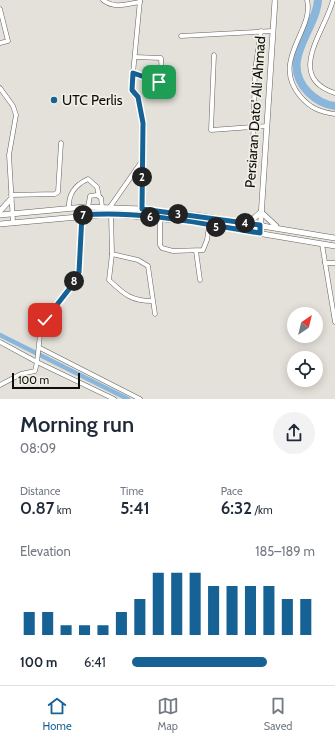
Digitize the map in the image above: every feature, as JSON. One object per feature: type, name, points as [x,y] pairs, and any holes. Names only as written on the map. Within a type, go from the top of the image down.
[{"type":"street","points":[[103,0],[114,5],[140,1],[132,90],[138,97],[143,123],[142,209]]},
{"type":"street","name":"Persiaran Dato' Ali Ahmad","points":[[260,233],[274,0]]},
{"type":"street","points":[[307,0],[308,12],[292,51],[290,69],[291,77],[297,92],[311,107],[319,111],[335,114]]},
{"type":"street","points":[[333,0],[311,52],[310,65],[314,79],[319,84],[335,93]]},
{"type":"street","points":[[0,9],[8,41],[0,43]]},
{"type":"street","points":[[253,145],[255,70],[261,31]]},
{"type":"street","points":[[181,36],[272,31]]},
{"type":"street","points":[[214,55],[211,130],[267,126]]},
{"type":"street","points":[[133,73],[141,74],[153,81],[159,82],[162,78],[163,59],[135,57]]},
{"type":"street","points":[[0,88],[13,106],[16,115],[9,156],[13,222]]},
{"type":"street","points":[[0,211],[11,197],[55,194],[58,192],[62,143]]},
{"type":"street","points":[[110,207],[142,161]]},
{"type":"street","points":[[69,208],[70,195],[73,189],[88,179],[97,187],[101,198],[102,207]]},
{"type":"street","points":[[88,207],[90,196],[99,196]]},
{"type":"street","points":[[0,215],[88,207],[142,209],[260,225],[335,238]]},
{"type":"street","points":[[242,223],[254,219],[261,212],[268,221],[278,228]]},
{"type":"street","points":[[0,224],[82,215],[111,214],[160,218],[335,246]]},
{"type":"street","points":[[111,214],[112,254],[109,280],[132,299],[152,301]]},
{"type":"street","points":[[0,385],[21,374],[35,371],[40,350],[41,326],[70,288],[79,272],[82,215]]},
{"type":"street","points":[[160,218],[160,237],[162,248],[173,251],[196,251],[205,248],[209,226]]},
{"type":"street","points":[[322,244],[335,322]]},
{"type":"street","points":[[196,251],[200,280]]},
{"type":"street","points":[[112,254],[138,260],[148,266],[155,314]]},
{"type":"street","points":[[325,263],[335,263]]},
{"type":"street","points":[[0,342],[114,399]]},
{"type":"street","points":[[40,350],[140,399]]},
{"type":"waterway","points":[[318,0],[316,12],[297,57],[297,69],[300,80],[308,92],[320,101],[335,106]]},
{"type":"waterway","points":[[0,335],[128,399]]},
{"type":"place","name":"UTC Perlis","points":[[54,100]]},
{"type":"route","points":[[45,320],[70,288],[79,272],[81,263],[80,238],[83,224],[82,215],[111,214],[153,217],[260,233],[260,225],[142,209],[142,158],[144,147],[143,123],[138,97],[132,90],[133,73],[141,74],[153,81],[159,82]]}]
